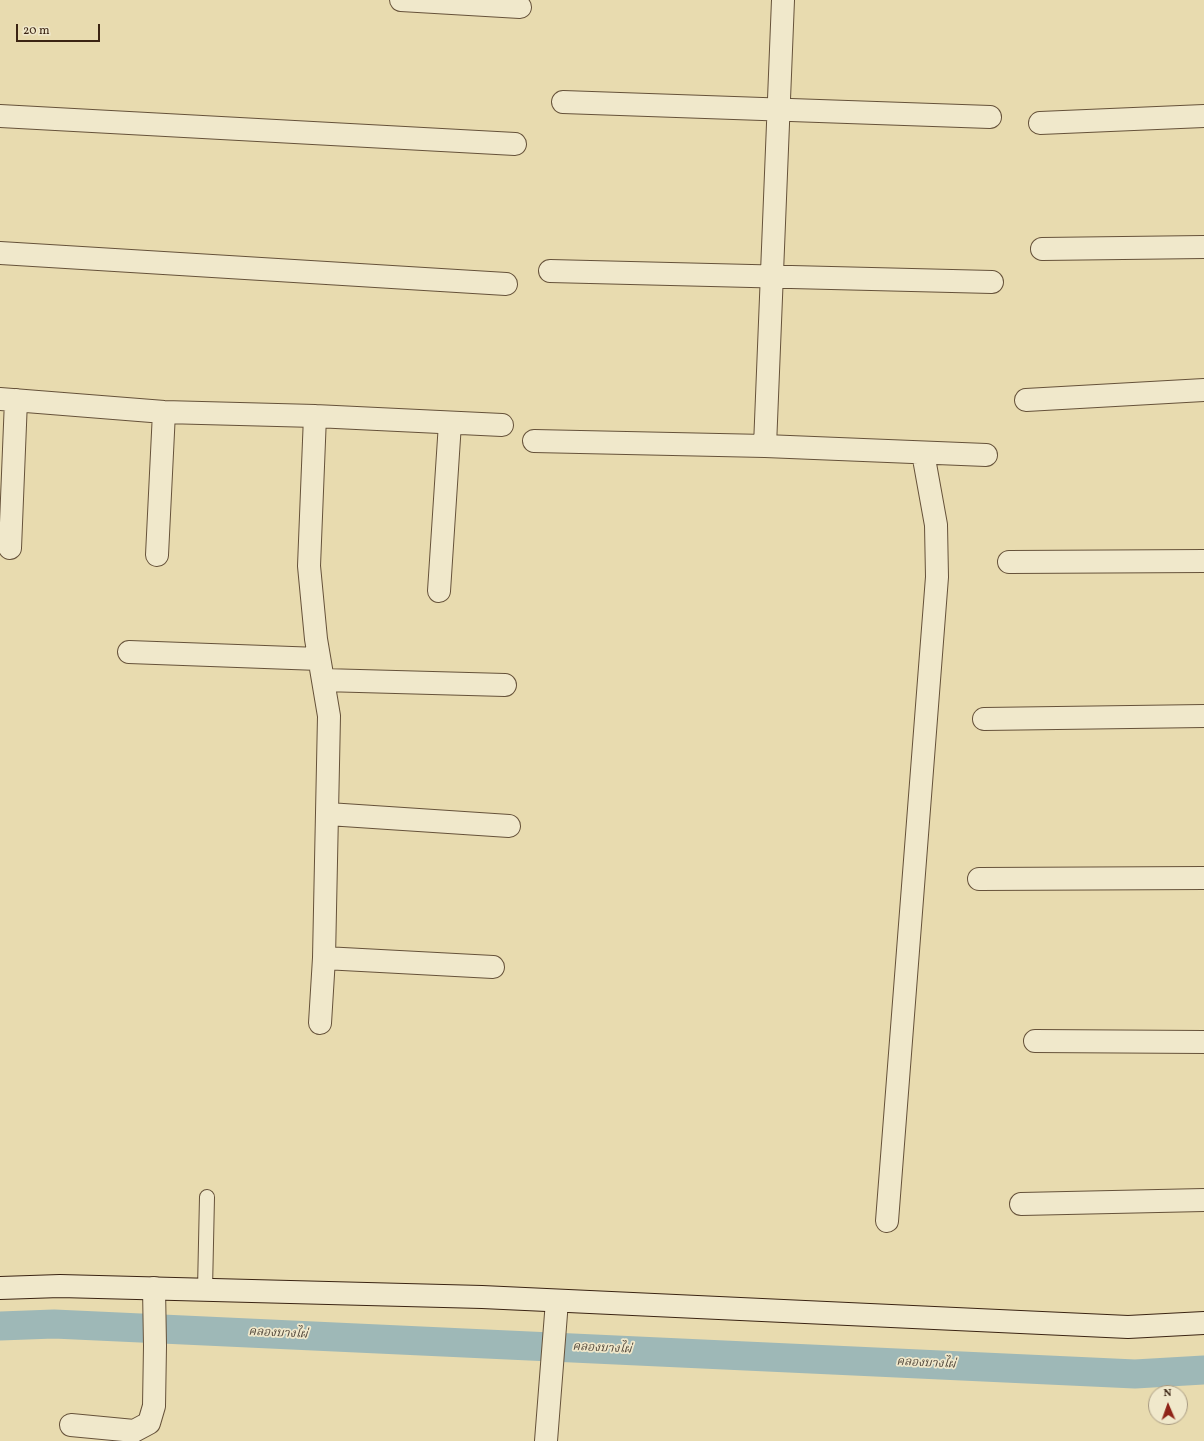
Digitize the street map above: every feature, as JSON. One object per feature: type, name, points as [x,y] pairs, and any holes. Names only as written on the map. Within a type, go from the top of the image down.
[{"type":"street","points":[[401,0],[520,7]]},
{"type":"street","points":[[765,446],[783,0]]},
{"type":"street","points":[[563,102],[990,117]]},
{"type":"street","points":[[0,116],[516,144]]},
{"type":"street","points":[[1040,123],[1204,116]]},
{"type":"street","points":[[1042,249],[1204,247]]},
{"type":"street","points":[[0,252],[506,284]]},
{"type":"street","points":[[550,271],[992,282]]},
{"type":"street","points":[[1026,400],[1204,390]]},
{"type":"street","points":[[10,548],[8,399],[164,412],[315,416],[450,423],[502,424]]},
{"type":"street","points":[[157,555],[164,412]]},
{"type":"street","points":[[315,416],[309,566],[321,670],[329,716],[324,958],[320,1023]]},
{"type":"street","points":[[439,591],[450,423]]},
{"type":"street","points":[[534,441],[765,446],[923,454],[986,454]]},
{"type":"street","points":[[887,1221],[937,577],[936,525],[923,454]]},
{"type":"street","points":[[1009,562],[1204,561]]},
{"type":"street","points":[[128,652],[505,685]]},
{"type":"street","points":[[984,719],[1204,716]]},
{"type":"street","points":[[328,814],[509,826]]},
{"type":"street","points":[[979,879],[1204,878]]},
{"type":"street","points":[[324,958],[493,967]]},
{"type":"street","points":[[1034,1041],[1204,1042]]},
{"type":"street","points":[[1021,1204],[1204,1200]]},
{"type":"street","points":[[0,1288],[60,1286],[154,1288],[557,1301],[1128,1327],[1204,1323]]},
{"type":"street","points":[[71,1425],[134,1431],[149,1423],[154,1406],[156,1346],[154,1288]]},
{"type":"street","points":[[546,1441],[557,1301]]},
{"type":"lane","points":[[205,1290],[207,1197]]},
{"type":"waterway","name":"คลองบางไผ่","points":[[0,1326],[54,1324],[1135,1374],[1204,1370]]}]
